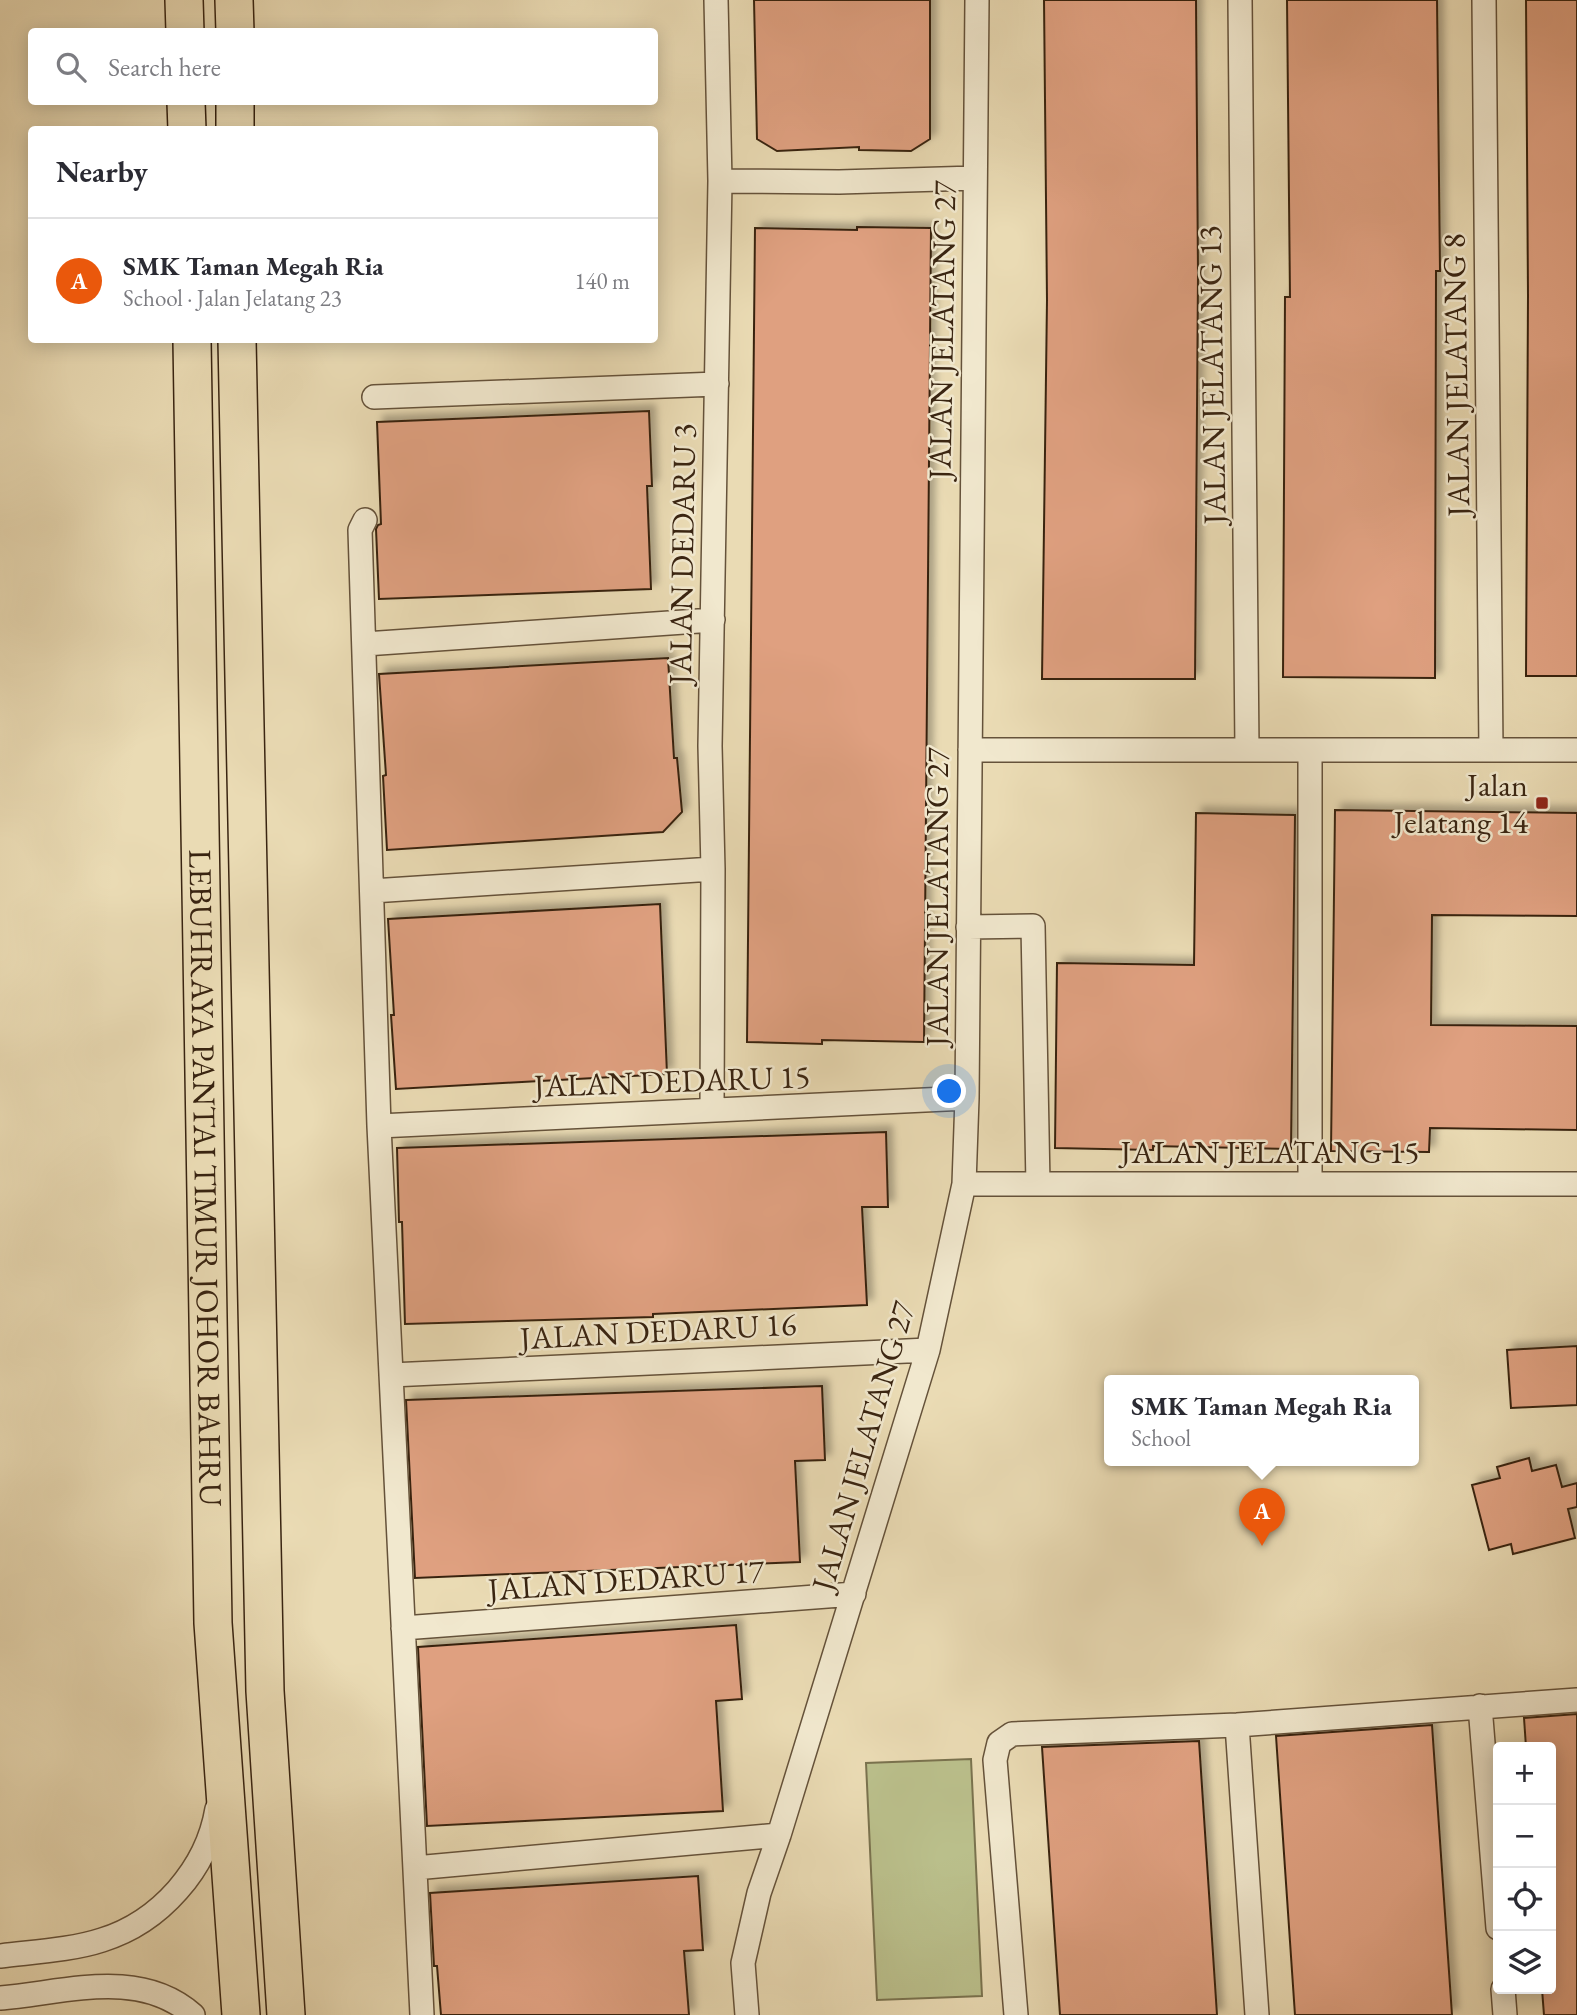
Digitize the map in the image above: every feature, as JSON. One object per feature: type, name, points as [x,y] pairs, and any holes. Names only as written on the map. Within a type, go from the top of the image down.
[{"type":"highway","points":[[184,0],[184,28]]},
{"type":"highway","points":[[234,0],[235,28]]},
{"type":"highway","points":[[186,105],[187,126]]},
{"type":"highway","points":[[235,105],[235,126]]},
{"type":"highway","name":"LEBUHRAYA PANTAI TIMUR JOHOR BAHRU","points":[[192,343],[213,1623],[241,2015]]},
{"type":"highway","name":"LEBUHRAYA PANTAI TIMUR JOHOR BAHRU","points":[[237,343],[265,1691],[286,2015]]},
{"type":"street","name":"JALAN DEDARU 3","points":[[712,1110],[713,869],[710,746],[720,181],[716,0]]},
{"type":"street","name":"JALAN JELATANG 27","points":[[747,2015],[743,1963],[759,1893],[928,1350],[964,1184],[967,1098],[976,0]]},
{"type":"street","name":"JALAN JELATANG 13","points":[[1240,0],[1247,750]]},
{"type":"street","name":"JALAN JELATANG 8","points":[[1484,0],[1491,750]]},
{"type":"street","points":[[720,181],[975,178]]},
{"type":"street","points":[[374,397],[717,384]]},
{"type":"street","points":[[365,520],[360,530],[379,1126],[422,2015]]},
{"type":"street","points":[[365,644],[713,620]]},
{"type":"street","points":[[970,750],[1577,750]]},
{"type":"street","points":[[1310,750],[1310,1184]]},
{"type":"street","points":[[372,891],[713,869]]},
{"type":"street","points":[[968,927],[1033,926],[1038,1184]]},
{"type":"street","name":"JALAN DEDARU 15","points":[[379,1126],[967,1098]]},
{"type":"street","name":"JALAN JELATANG 15","points":[[964,1184],[1577,1184]]},
{"type":"street","name":"JALAN DEDARU 16","points":[[391,1375],[928,1350]]},
{"type":"street","name":"JALAN DEDARU 17","points":[[403,1628],[853,1594]]},
{"type":"street","points":[[1016,2015],[995,1760],[999,1743],[1012,1734],[1237,1725],[1577,1700]]},
{"type":"street","points":[[1480,1706],[1493,1868]]},
{"type":"street","points":[[1237,1725],[1257,2015]]},
{"type":"street","points":[[0,1956],[99,1942],[140,1924],[165,1905],[186,1880],[204,1850],[215,1824],[223,1775]]},
{"type":"street","points":[[415,1868],[779,1835]]},
{"type":"street","points":[[0,1998],[111,1985],[140,1989],[164,1997],[193,2015]]},
{"type":"street","points":[[1503,1994],[1505,2015]]},
{"type":"green space","points":[[971,1759],[982,1996],[877,2000],[866,1763]]},
{"type":"building","points":[[754,0],[930,0],[930,139],[911,151],[859,150],[859,147],[777,151],[757,139]]},
{"type":"building","points":[[1044,0],[1196,0],[1198,274],[1195,679],[1042,679],[1047,300]]},
{"type":"building","points":[[1287,0],[1437,0],[1440,271],[1436,271],[1435,678],[1283,677],[1285,297],[1290,297]]},
{"type":"building","points":[[1526,0],[1577,0],[1577,676],[1526,676]]},
{"type":"building","points":[[857,227],[931,228],[924,1042],[747,1042],[755,228],[857,230]]},
{"type":"building","points":[[649,411],[652,486],[647,486],[651,589],[379,599],[376,529],[381,524],[377,422]]},
{"type":"building","points":[[668,658],[674,758],[677,758],[682,812],[663,832],[387,850],[383,776],[386,775],[379,674]]},
{"type":"building","points":[[1335,810],[1577,813],[1577,916],[1432,915],[1431,1025],[1577,1026],[1577,1130],[1430,1128],[1429,1152],[1331,1151]]},
{"type":"building","points":[[1196,813],[1295,815],[1291,1149],[1153,1146],[1153,1150],[1055,1148],[1057,963],[1194,965]]},
{"type":"building","points":[[660,904],[667,1074],[396,1089],[388,919]]},
{"type":"building","points":[[886,1132],[888,1207],[862,1207],[867,1305],[653,1314],[653,1317],[405,1324],[397,1148]]},
{"type":"building","points":[[1577,1346],[1577,1405],[1511,1408],[1507,1350]]},
{"type":"building","points":[[822,1386],[825,1460],[795,1461],[800,1562],[415,1578],[406,1400]]},
{"type":"building","points":[[1529,1458],[1532,1471],[1556,1465],[1562,1487],[1577,1483],[1577,1507],[1568,1509],[1575,1538],[1513,1554],[1511,1544],[1489,1550],[1472,1485],[1500,1478],[1497,1467]]},
{"type":"building","points":[[736,1625],[742,1699],[716,1701],[723,1811],[427,1826],[418,1647]]},
{"type":"building","points":[[1577,1714],[1577,2015],[1544,2015],[1542,1994],[1556,1994],[1556,1742],[1526,1742],[1524,1718]]},
{"type":"building","points":[[1432,1725],[1452,2015],[1295,2015],[1276,1736]]},
{"type":"building","points":[[1199,1741],[1217,2015],[1060,2015],[1042,1747]]},
{"type":"building","points":[[698,1876],[703,1950],[684,1951],[689,2015],[441,2015],[437,1966],[434,1966],[430,1893]]},
{"type":"place","name":"Jalan Jelatang 14","points":[[1542,803]]},
{"type":"place","name":"SMK Taman Megah Ria","points":[[1262,1546]]}]
